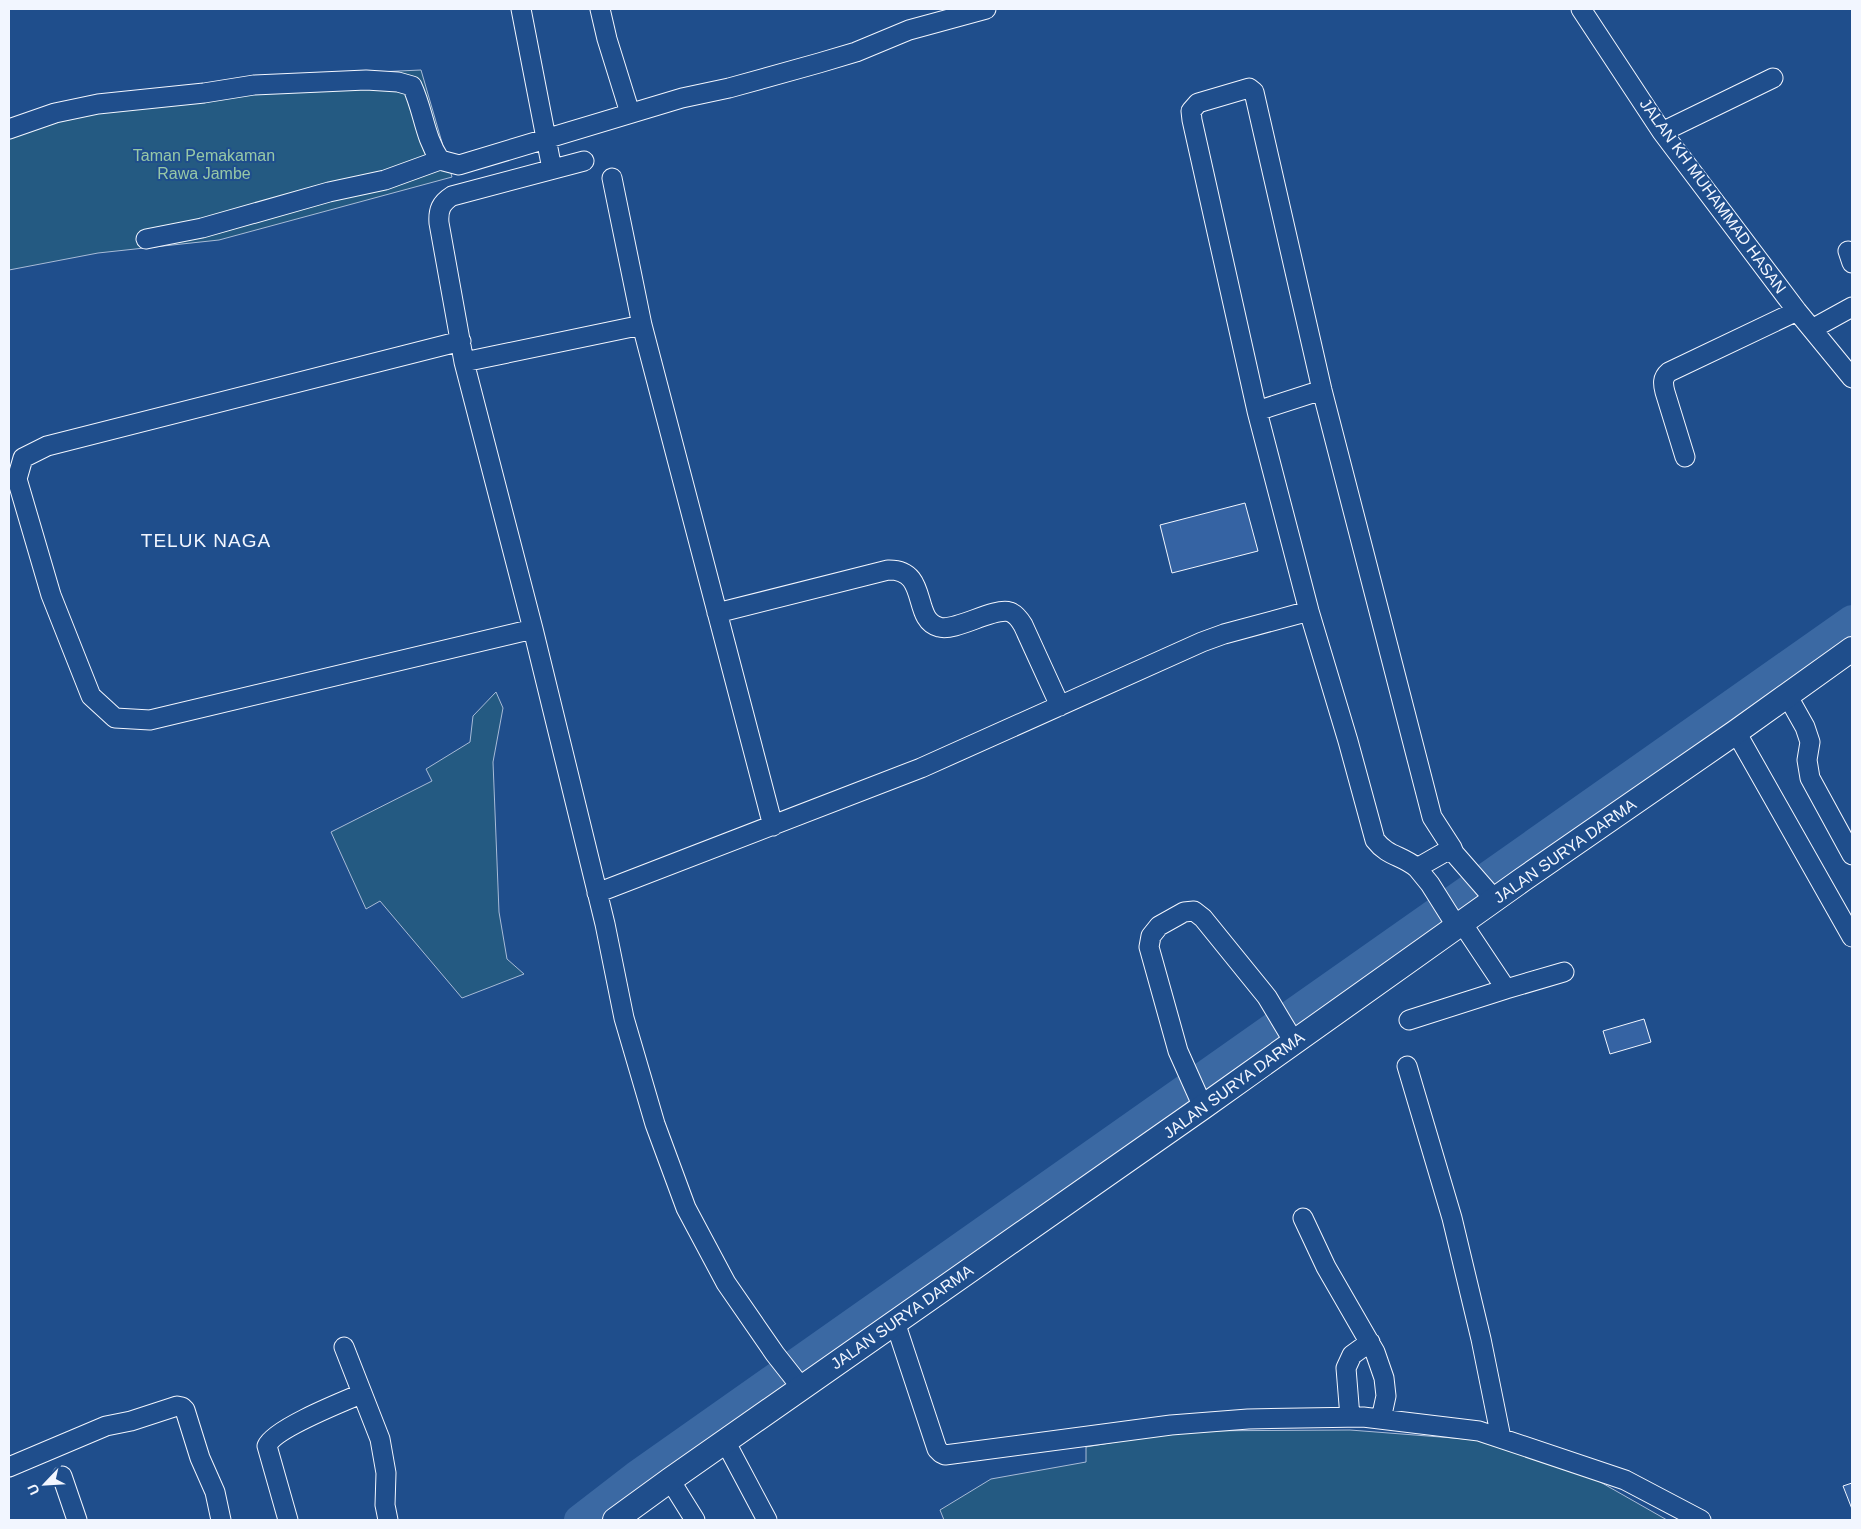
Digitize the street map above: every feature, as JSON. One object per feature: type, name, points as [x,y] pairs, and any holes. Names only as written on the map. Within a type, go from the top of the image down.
[{"type":"main road","name":"JALAN SURYA DARMA","points":[[615,1520],[725,1441],[798,1384],[895,1322],[1202,1103],[1291,1037],[1456,921],[1491,894],[1736,732],[1852,649]]},
{"type":"street","points":[[520,9],[552,169]]},
{"type":"street","points":[[600,9],[609,47],[630,113]]},
{"type":"street","points":[[146,239],[202,228],[329,192],[386,180],[440,160],[459,165],[630,113],[819,63],[856,52],[909,30],[986,9]]},
{"type":"street","name":"JALAN KH MUHAMMAD HASAN","points":[[1581,9],[1662,132],[1797,311],[1852,378]]},
{"type":"street","points":[[1662,132],[1773,78]]},
{"type":"street","points":[[9,129],[55,113],[98,104],[204,93],[254,85],[366,80],[398,82],[412,86],[425,132],[431,147],[440,160]]},
{"type":"street","points":[[1491,894],[1453,850],[1432,817],[1322,390],[1254,92],[1249,88],[1198,103],[1191,111],[1192,120],[1257,411],[1309,611],[1375,840],[1382,849],[1408,861],[1417,868],[1506,989]]},
{"type":"street","points":[[584,161],[452,196],[444,201],[441,206],[438,213],[438,223],[464,362],[533,629],[597,892],[629,1035],[655,1124],[686,1208],[726,1283],[798,1384]]},
{"type":"street","points":[[612,178],[642,325],[773,826]]},
{"type":"street","points":[[1812,329],[1852,307]]},
{"type":"street","points":[[1685,457],[1663,385],[1664,376],[1797,311]]},
{"type":"street","points":[[464,362],[642,325]]},
{"type":"street","points":[[461,341],[48,446],[23,458],[16,479],[51,595],[91,696],[115,718],[150,720],[533,629]]},
{"type":"street","points":[[1257,411],[1322,390]]},
{"type":"street","points":[[717,613],[888,570],[898,570],[906,574],[915,584],[921,604],[930,621],[938,627],[947,628],[992,614],[1009,612],[1017,616],[1023,625],[1060,706]]},
{"type":"street","points":[[597,892],[921,768],[1224,634],[1309,611]]},
{"type":"street","points":[[1787,695],[1805,727],[1810,742],[1807,760],[1810,778],[1852,855]]},
{"type":"street","points":[[1736,732],[1852,938]]},
{"type":"street","points":[[1417,868],[1453,850]]},
{"type":"street","points":[[1202,1103],[1178,1051],[1149,947],[1152,936],[1159,926],[1184,912],[1194,911],[1204,918],[1267,998],[1291,1037]]},
{"type":"street","points":[[1410,1020],[1564,972]]},
{"type":"street","points":[[1407,1066],[1452,1218],[1482,1339],[1501,1438]]},
{"type":"street","points":[[1302,1218],[1326,1267],[1375,1352],[1384,1378],[1386,1396],[1381,1419]]},
{"type":"street","points":[[895,1322],[937,1449],[945,1455],[1171,1425],[1248,1419],[1350,1417],[1381,1419],[1479,1430],[1625,1480],[1702,1520]]},
{"type":"street","points":[[1350,1417],[1346,1368],[1352,1355],[1370,1342]]},
{"type":"street","points":[[344,1347],[380,1439],[387,1480],[384,1505],[388,1520]]},
{"type":"street","points":[[288,1520],[267,1446],[268,1443],[283,1431],[361,1394]]},
{"type":"street","points":[[9,1467],[106,1426],[131,1421],[177,1406],[182,1407],[185,1410],[200,1458],[215,1492],[221,1520]]},
{"type":"street","points":[[725,1441],[767,1520]]},
{"type":"street","points":[[62,1476],[77,1520]]},
{"type":"street","points":[[670,1480],[694,1520]]},
{"type":"green space","name":"Taman Pemakaman Rawa Jambe","points":[[421,70],[452,177],[219,240],[98,253],[9,270],[9,123],[266,77]]},
{"type":"green space","points":[[496,692],[503,708],[493,762],[499,912],[507,959],[524,974],[462,998],[380,901],[366,909],[331,832],[432,781],[426,769],[470,742],[473,716]]},
{"type":"green space","points":[[1350,1430],[1492,1441],[1574,1467],[1667,1520],[944,1520],[940,1510],[991,1479],[1086,1462],[1086,1447],[1180,1431]]},
{"type":"building","points":[[1245,503],[1258,551],[1172,573],[1160,525]]},
{"type":"building","points":[[1644,1019],[1651,1042],[1610,1054],[1603,1031]]},
{"type":"building","points":[[1852,1483],[1852,1509],[1843,1486]]},
{"type":"waterway","points":[[579,1520],[636,1476],[1852,620]]},
{"type":"district","name":"TELUK NAGA","points":[[206,540]]}]
